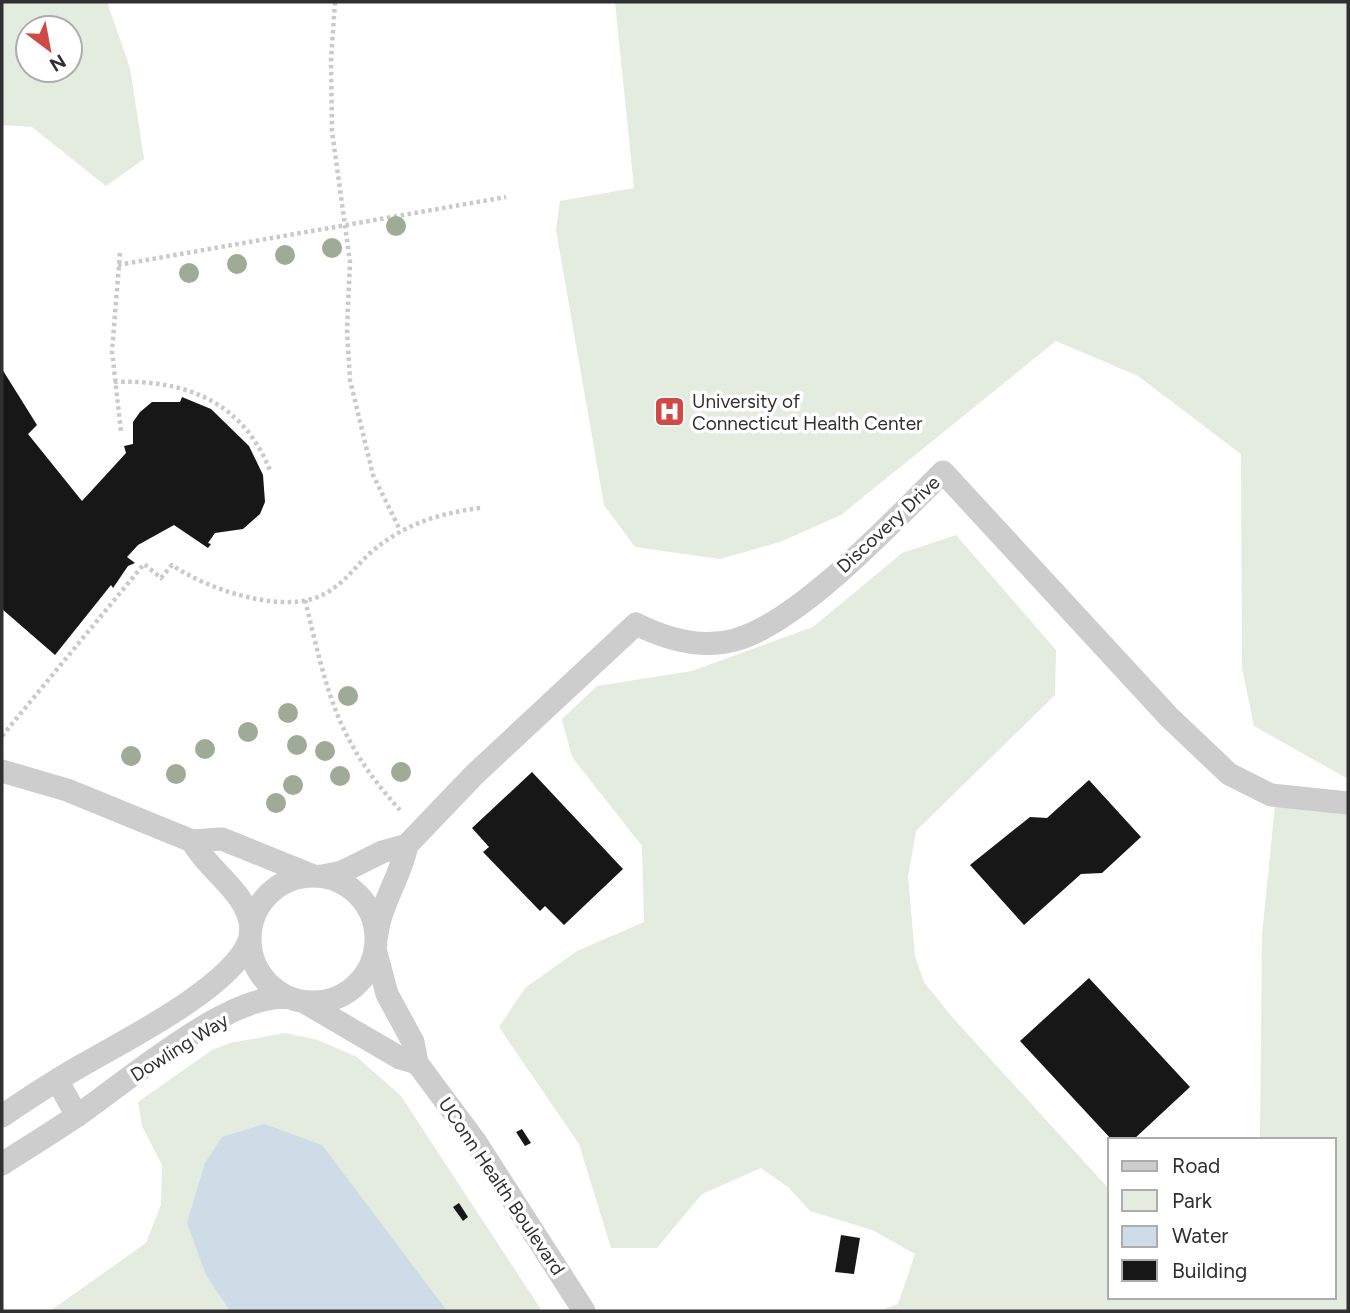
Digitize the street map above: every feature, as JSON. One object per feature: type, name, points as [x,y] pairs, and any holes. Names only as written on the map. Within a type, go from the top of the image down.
[{"type":"street","name":"Discovery Drive","points":[[376,943],[381,914],[401,870],[407,845],[475,774],[636,624],[668,637],[701,643],[734,640],[769,626],[806,600],[943,472],[1169,718],[1229,774],[1271,795],[1348,803]]},
{"type":"street","points":[[2,771],[78,794],[192,841],[222,839],[317,876],[336,879],[356,892],[371,913],[376,943],[367,972],[350,990],[327,1000],[296,999],[261,975],[255,965],[250,935],[239,900],[204,861],[192,841]]},
{"type":"street","name":"Discovery Drive","points":[[317,876],[342,872],[382,852],[407,845]]},
{"type":"street","points":[[250,935],[254,916],[267,895],[287,881],[317,876]]},
{"type":"street","name":"Dowling Way","points":[[2,1116],[57,1080],[131,1038],[199,993],[236,962],[250,935]]},
{"type":"street","name":"UConn Health Boulevard","points":[[376,943],[387,994],[413,1042],[417,1063],[475,1141],[584,1311]]},
{"type":"street","name":"Dowling Way","points":[[2,1164],[77,1116],[192,1034],[252,1004],[274,998],[296,999]]},
{"type":"street","name":"UConn Health Boulevard","points":[[296,999],[346,1024],[400,1058],[417,1063]]},
{"type":"street","points":[[57,1080],[77,1116]]},
{"type":"path","points":[[335,2],[331,60],[332,131],[349,262],[347,330],[355,411],[373,475],[400,530]]},
{"type":"path","points":[[118,265],[506,197]]},
{"type":"path","points":[[120,253],[113,314],[114,382],[121,432]]},
{"type":"path","points":[[114,382],[168,384],[226,409],[247,428],[261,447],[271,473]]},
{"type":"path","points":[[2,736],[144,564],[161,578],[172,565],[205,584],[227,590],[279,601],[305,600],[315,598],[351,575],[367,556],[400,530],[430,517],[481,508]]},
{"type":"path","points":[[305,600],[336,717],[354,752],[400,810]]},
{"type":"green space","points":[[2,2],[107,2],[130,68],[144,159],[106,186],[32,127],[2,125]]},
{"type":"green space","points":[[615,2],[1348,2],[1348,779],[1254,726],[1242,668],[1241,454],[1138,376],[1056,341],[841,515],[780,542],[720,559],[635,547],[604,505],[556,230],[560,201],[634,188]]},
{"type":"green space","points":[[956,535],[1056,650],[1055,695],[916,831],[908,877],[915,956],[924,982],[952,1017],[1108,1188],[1108,1299],[1336,1299],[1336,1138],[1260,1138],[1262,935],[1276,795],[1348,803],[1348,1311],[879,1311],[898,1304],[915,1254],[872,1230],[810,1211],[789,1188],[761,1168],[702,1194],[657,1248],[611,1248],[579,1144],[499,1027],[525,988],[577,951],[644,922],[642,846],[572,757],[562,719],[597,686],[692,671],[813,627],[902,553]]},
{"type":"green space","points":[[285,1033],[318,1040],[357,1057],[401,1096],[542,1311],[50,1311],[146,1243],[161,1205],[162,1165],[142,1126],[138,1102],[212,1050],[230,1043]]},
{"type":"water","points":[[264,1124],[322,1145],[447,1311],[230,1311],[206,1275],[187,1223],[205,1163],[222,1137]]},
{"type":"building","points":[[2,369],[37,425],[28,434],[82,501],[126,453],[124,446],[133,444],[133,422],[140,412],[152,402],[180,402],[182,397],[211,409],[249,446],[263,475],[265,502],[260,514],[243,529],[215,533],[208,543],[211,544],[208,548],[174,525],[138,545],[127,557],[135,563],[128,566],[113,588],[111,585],[55,655],[2,609]]},
{"type":"building","points":[[532,772],[623,869],[564,925],[545,906],[540,911],[483,852],[489,847],[472,828]]},
{"type":"building","points":[[1089,780],[1141,837],[1102,873],[1081,874],[1024,925],[970,865],[1030,817],[1047,818]]},
{"type":"building","points":[[1089,978],[1190,1087],[1135,1138],[1110,1138],[1020,1041]]},
{"type":"building","points":[[522,1129],[531,1143],[525,1146],[516,1132]]},
{"type":"building","points":[[459,1203],[468,1217],[463,1221],[453,1207]]},
{"type":"building","points":[[841,1235],[860,1238],[854,1274],[835,1272]]},
{"type":"place","name":"University of Connecticut Health Center","points":[[669,412]]}]
